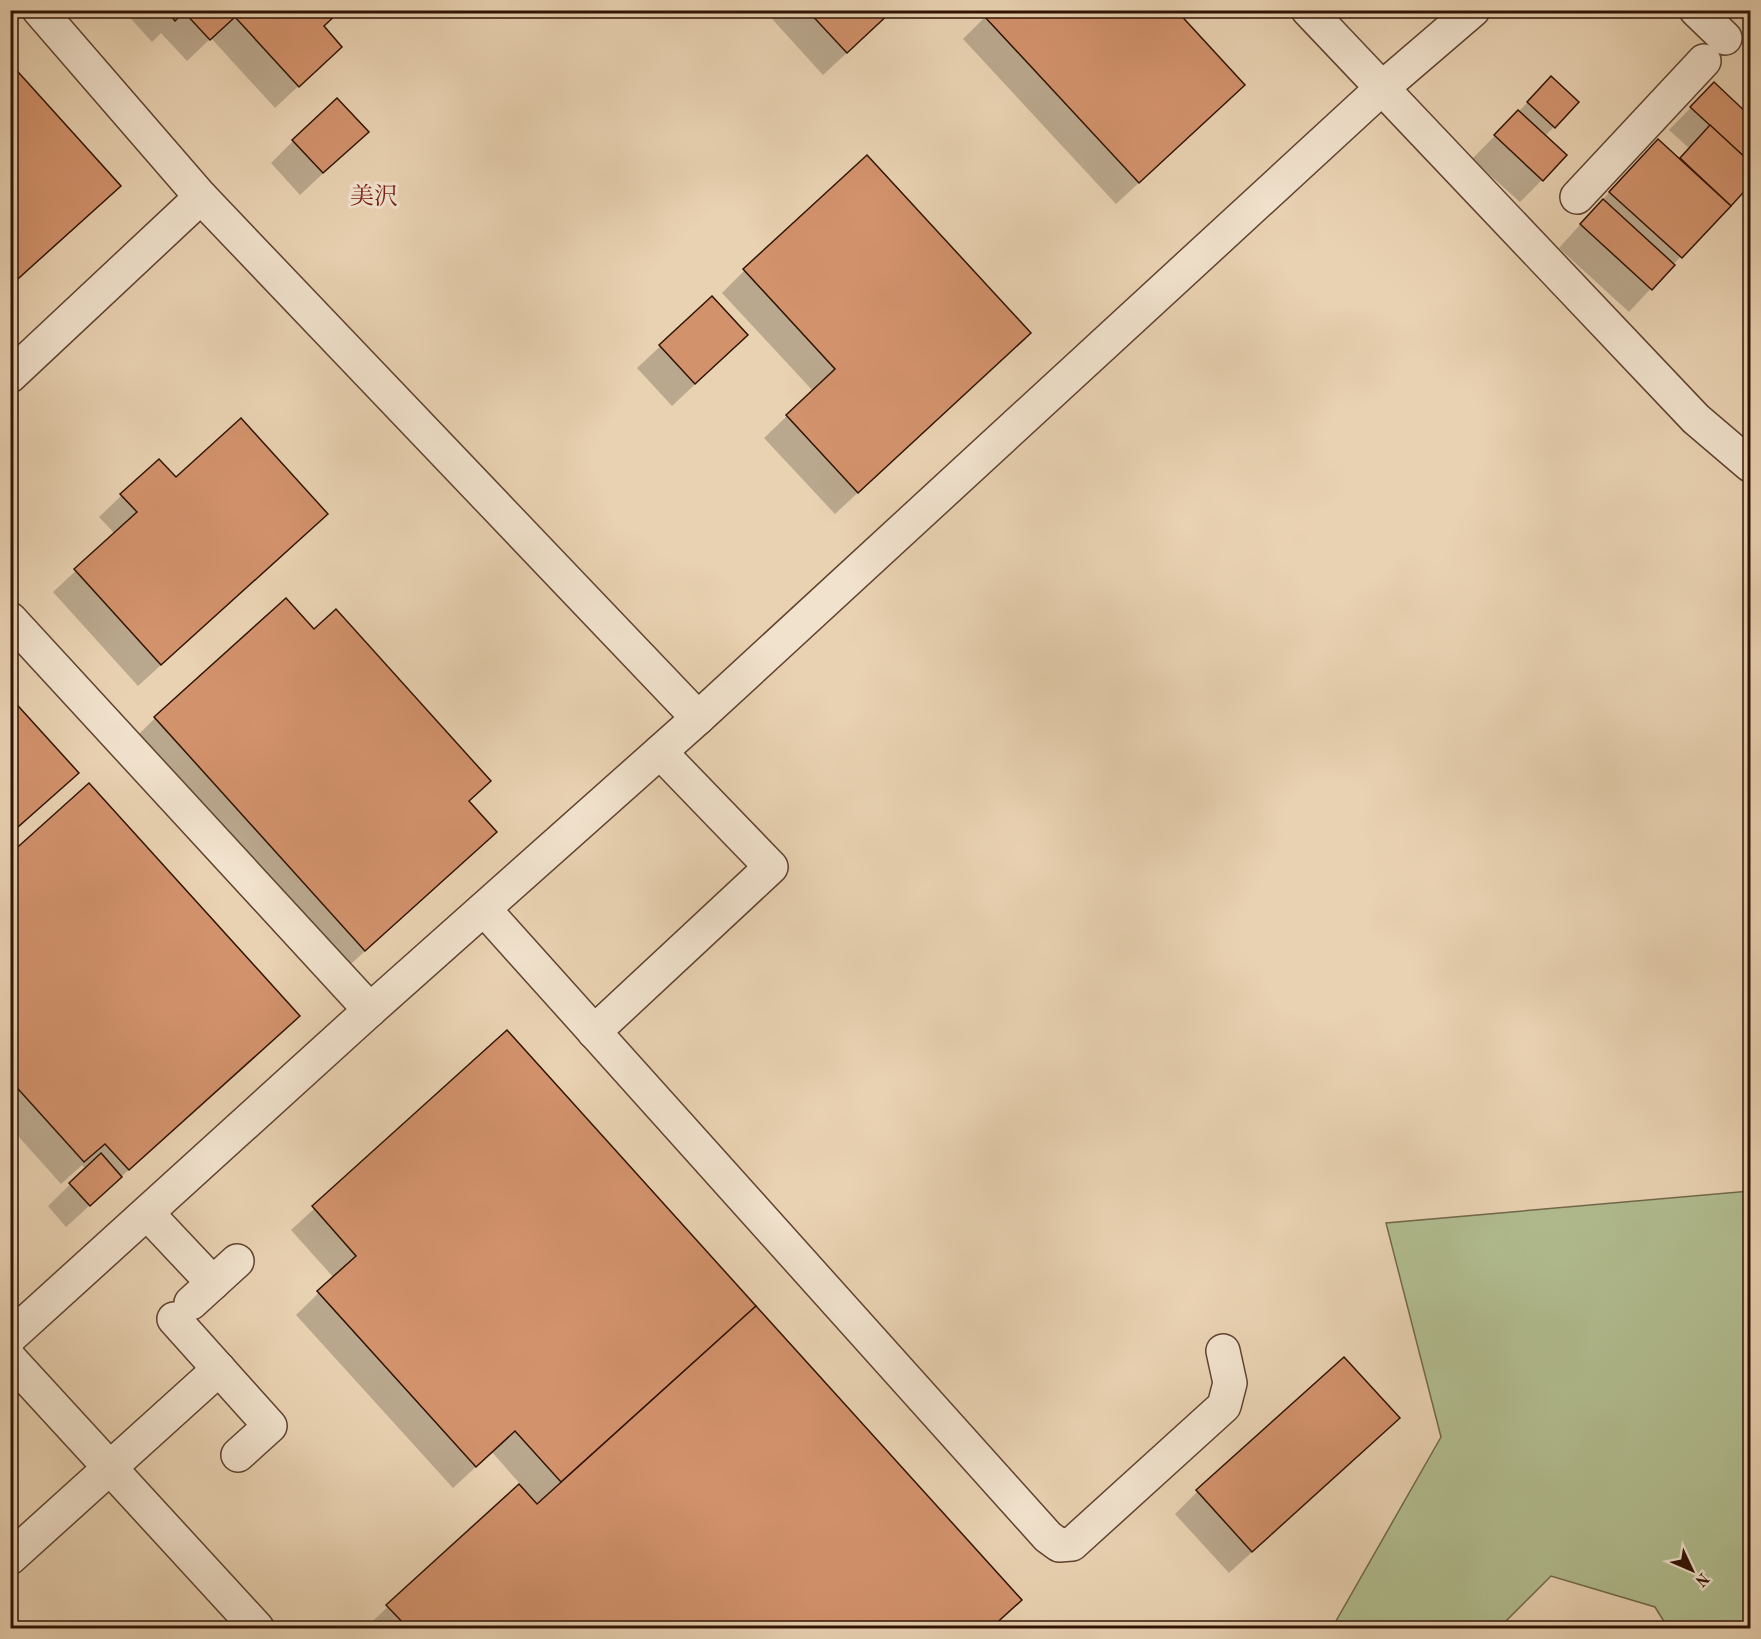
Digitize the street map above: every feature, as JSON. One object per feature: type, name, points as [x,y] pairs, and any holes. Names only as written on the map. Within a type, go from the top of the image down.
[{"type":"street","points":[[39,10],[201,197],[698,718]]},
{"type":"street","points":[[1308,10],[1696,419],[1750,465]]},
{"type":"street","points":[[10,1337],[370,1010],[698,718],[1381,89],[1473,10]]},
{"type":"street","points":[[1577,197],[1714,49],[1696,10]]},
{"type":"street","points":[[10,376],[201,197]]},
{"type":"street","points":[[10,619],[370,1010]]},
{"type":"street","points":[[594,1032],[771,867],[660,752]]},
{"type":"street","points":[[484,909],[1048,1537],[1059,1545],[1072,1544],[1224,1406],[1230,1383],[1223,1351]]},
{"type":"street","points":[[147,1213],[192,1302],[219,1369],[270,1426],[238,1455]]},
{"type":"street","points":[[192,1302],[237,1262]]},
{"type":"street","points":[[10,1359],[110,1466],[256,1629]]},
{"type":"street","points":[[10,1558],[219,1369]]},
{"type":"green space","points":[[1750,1191],[1750,1628],[1668,1628],[1655,1607],[1551,1576],[1499,1628],[1332,1628],[1441,1437],[1386,1223]]},
{"type":"building","points":[[166,10],[341,10],[324,26],[342,47],[299,87],[235,17],[210,40],[184,12],[175,21]]},
{"type":"building","points":[[807,10],[893,10],[847,53]]},
{"type":"building","points":[[990,10],[1176,10],[1245,85],[1139,183],[984,16]]},
{"type":"building","points":[[10,63],[121,186],[10,286]]},
{"type":"building","points":[[1551,76],[1579,102],[1555,128],[1527,102]]},
{"type":"building","points":[[1714,82],[1750,116],[1750,162],[1690,107]]},
{"type":"building","points":[[337,98],[369,132],[323,173],[292,140]]},
{"type":"building","points":[[1518,110],[1567,155],[1543,181],[1494,135]]},
{"type":"building","points":[[1710,125],[1750,162],[1750,185],[1731,206],[1680,158]]},
{"type":"building","points":[[1658,139],[1731,206],[1682,258],[1609,192]]},
{"type":"building","points":[[867,155],[1031,333],[858,493],[786,415],[835,369],[743,269]]},
{"type":"building","points":[[1603,199],[1675,265],[1652,290],[1580,224]]},
{"type":"building","points":[[712,296],[748,335],[695,384],[659,345]]},
{"type":"building","points":[[241,418],[328,514],[161,665],[74,569],[137,512],[120,494],[159,459],[176,477]]},
{"type":"building","points":[[286,598],[314,629],[336,609],[491,781],[469,801],[497,832],[365,951],[154,717]]},
{"type":"building","points":[[10,697],[79,773],[10,834]]},
{"type":"building","points":[[89,783],[300,1016],[129,1170],[105,1144],[84,1162],[10,1080],[10,854]]},
{"type":"building","points":[[507,1030],[756,1306],[561,1482],[515,1431],[476,1467],[317,1291],[356,1256],[312,1206]]},
{"type":"building","points":[[101,1153],[122,1177],[90,1206],[69,1183]]},
{"type":"building","points":[[756,1306],[1022,1600],[991,1628],[408,1628],[386,1605],[519,1484],[537,1504]]},
{"type":"building","points":[[1344,1357],[1400,1418],[1252,1552],[1196,1490]]},
{"type":"district","name":"美沢","points":[[374,198]]}]
